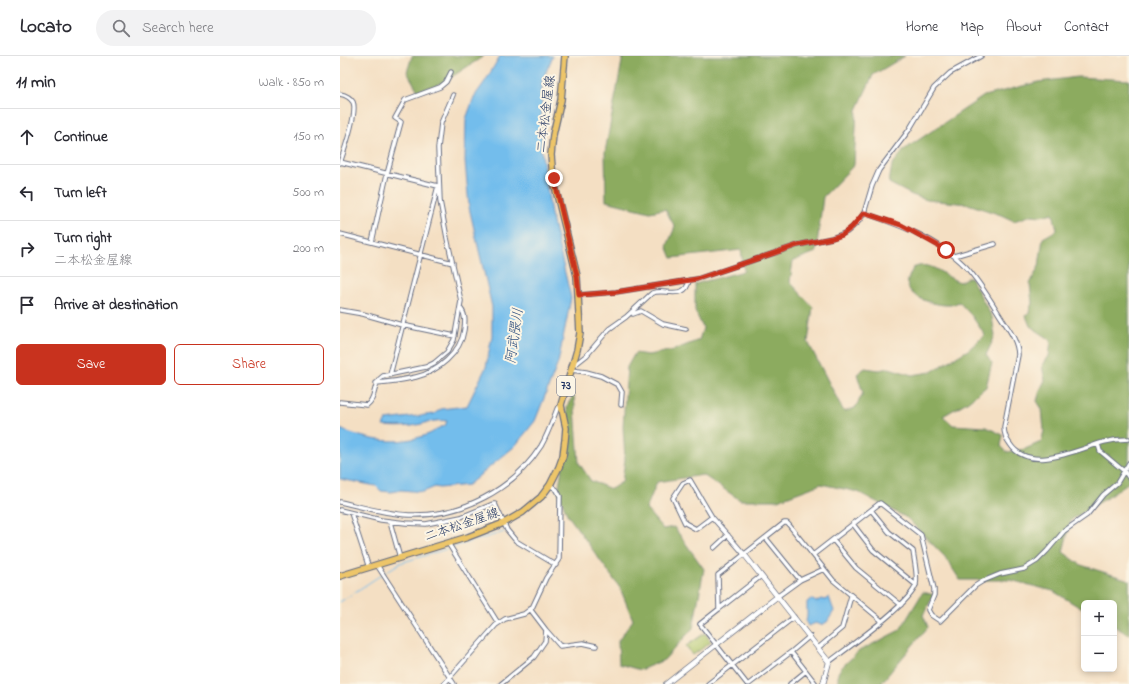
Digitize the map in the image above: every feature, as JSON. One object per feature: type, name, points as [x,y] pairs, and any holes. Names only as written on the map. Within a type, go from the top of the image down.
[{"type":"main road","name":"二本松金屋線","points":[[340,576],[400,558],[449,546],[504,523],[523,512],[540,497],[550,485],[559,467],[563,456],[566,428],[562,406],[564,392],[580,333],[577,276],[554,178],[551,155],[553,135],[561,100],[565,56]]},
{"type":"street","points":[[579,295],[616,292],[689,280],[713,274],[798,245],[842,235],[856,224],[864,213],[872,186],[879,170],[909,130],[934,88],[950,73],[981,56]]},
{"type":"street","points":[[372,242],[387,174],[401,122],[395,118],[405,100],[440,87],[446,82],[451,72]]},
{"type":"street","points":[[340,94],[349,97],[352,100],[355,110],[340,162],[438,186]]},
{"type":"street","points":[[340,402],[367,405],[371,403],[376,383],[379,379],[390,375],[417,370],[434,363],[454,343],[461,310],[461,301],[438,186],[439,134],[443,117],[452,95]]},
{"type":"street","points":[[390,375],[438,186]]},
{"type":"street","points":[[864,213],[901,225],[946,250],[966,266],[985,292],[1016,344],[1018,355],[1004,427],[1006,437],[1012,447],[1021,455],[1038,459],[1056,457],[1106,441],[1129,439]]},
{"type":"street","points":[[340,234],[453,263]]},
{"type":"street","points":[[954,256],[995,244]]},
{"type":"street","points":[[571,368],[587,355],[609,329],[628,316],[652,293],[683,291],[687,288],[689,280]]},
{"type":"street","points":[[340,310],[455,336]]},
{"type":"street","points":[[376,383],[416,377],[431,371],[448,359],[458,346],[464,332],[465,316],[461,310]]},
{"type":"street","points":[[628,316],[641,311],[663,324],[686,329]]},
{"type":"street","points":[[571,368],[594,374],[618,385],[622,392],[621,405]]},
{"type":"street","points":[[340,502],[408,515],[437,514],[470,505],[496,491],[517,474],[540,446],[557,410],[562,406]]},
{"type":"street","points":[[1098,444],[1100,450],[1125,472],[1129,478]]},
{"type":"street","points":[[813,555],[880,504],[921,535],[934,589],[934,595],[928,610],[931,615],[940,621],[975,586],[983,581],[1000,574],[1024,569],[1037,561],[1064,531],[1087,515],[1103,495],[1117,483],[1125,472],[1129,463]]},
{"type":"street","points":[[712,517],[696,529],[685,523],[673,498],[683,483],[690,480],[712,517],[762,576],[829,662]]},
{"type":"street","points":[[444,684],[498,623],[508,618],[524,614],[530,609],[546,578],[556,565],[559,559],[560,551],[560,496],[557,490],[550,485]]},
{"type":"street","points":[[340,510],[390,522],[426,524],[461,517],[495,504],[510,534],[520,545],[556,565]]},
{"type":"street","points":[[823,684],[829,662],[910,597],[916,585],[913,551],[889,532],[871,510]]},
{"type":"street","points":[[351,513],[368,568]]},
{"type":"street","points":[[390,522],[400,558]]},
{"type":"street","points":[[719,609],[718,575],[787,522],[833,580],[882,621]]},
{"type":"street","points":[[853,524],[873,550],[916,585]]},
{"type":"street","points":[[714,548],[728,535]]},
{"type":"street","points":[[766,538],[800,580]]},
{"type":"street","points":[[833,540],[856,568],[900,605]]},
{"type":"street","points":[[449,546],[498,623]]},
{"type":"street","points":[[377,565],[454,684]]},
{"type":"street","points":[[666,684],[778,596],[800,580],[824,569]]},
{"type":"street","points":[[762,576],[700,624],[732,665],[748,684],[810,636]]},
{"type":"street","points":[[818,648],[842,628],[851,596]]},
{"type":"street","points":[[530,609],[560,646],[583,643],[596,646]]},
{"type":"street","points":[[708,684],[713,682],[732,665],[794,617]]},
{"type":"street","points":[[501,684],[534,657],[546,641],[546,630]]},
{"type":"street","points":[[791,652],[816,684]]},
{"type":"street","points":[[790,684],[806,671]]},
{"type":"green space","points":[[412,56],[484,56],[442,83],[418,91],[407,72]]},
{"type":"green space","points":[[623,56],[905,56],[873,75],[857,110],[854,165],[823,197],[816,252],[793,261],[790,282],[813,307],[808,342],[844,412],[855,408],[863,393],[857,374],[865,368],[879,370],[889,368],[912,375],[931,372],[968,350],[985,335],[971,315],[959,302],[951,305],[932,303],[914,295],[908,286],[909,277],[913,268],[920,266],[932,267],[960,282],[966,278],[971,278],[992,317],[995,336],[986,355],[992,363],[986,387],[967,402],[943,416],[953,425],[986,427],[1003,435],[1001,446],[1007,452],[1025,449],[1041,442],[1044,431],[1042,409],[1037,401],[1045,380],[1042,366],[1049,356],[1051,340],[1030,326],[1026,316],[1032,303],[1030,284],[1039,266],[1043,238],[1057,230],[1053,213],[1041,216],[1032,215],[1014,221],[968,204],[927,200],[912,195],[889,183],[892,165],[905,149],[984,96],[1038,82],[1078,77],[1129,80],[1129,482],[1110,496],[1071,520],[1063,552],[1081,565],[1129,580],[1129,635],[1117,628],[1117,600],[1081,600],[1081,608],[1053,591],[1010,580],[960,580],[945,557],[907,518],[858,492],[821,484],[778,500],[740,500],[703,475],[657,482],[646,509],[663,529],[674,527],[704,569],[693,628],[664,660],[640,670],[619,664],[618,641],[633,620],[620,588],[567,514],[558,491],[567,441],[567,406],[574,394],[579,463],[591,481],[611,489],[622,482],[625,459],[623,427],[627,367],[635,353],[648,355],[674,350],[699,340],[703,328],[695,311],[695,284],[744,271],[741,250],[672,258],[667,246],[675,227],[665,209],[650,212],[606,201],[605,152]]},
{"type":"green space","points":[[923,592],[934,595],[923,615],[928,627],[882,682],[883,684],[838,684],[838,673],[841,668],[859,651],[900,630]]},
{"type":"green space","points":[[705,633],[711,642],[693,655],[686,646]]},
{"type":"water","name":"阿武隈川","points":[[500,56],[553,56],[542,81],[541,148],[551,214],[571,298],[558,363],[535,421],[515,446],[468,485],[439,488],[435,487],[423,492],[401,490],[391,492],[381,491],[376,486],[340,479],[340,429],[362,437],[395,441],[418,438],[429,434],[445,426],[447,421],[434,421],[409,426],[383,426],[386,420],[434,414],[441,409],[467,406],[486,367],[492,336],[492,307],[469,207],[465,161],[466,119],[474,97]]},
{"type":"water","points":[[829,597],[834,611],[827,622],[821,625],[816,623],[808,626],[806,622],[807,602],[811,599],[816,602],[821,599],[825,600]]},
{"type":"waterway","points":[[453,547],[504,532]]},
{"type":"waterway","points":[[384,573],[400,563],[450,548]]},
{"type":"waterway","points":[[340,602],[381,575]]},
{"type":"route","points":[[554,178],[577,276],[579,295],[616,292],[697,279],[798,245],[842,235],[858,221],[864,213],[901,225],[946,250]]}]
